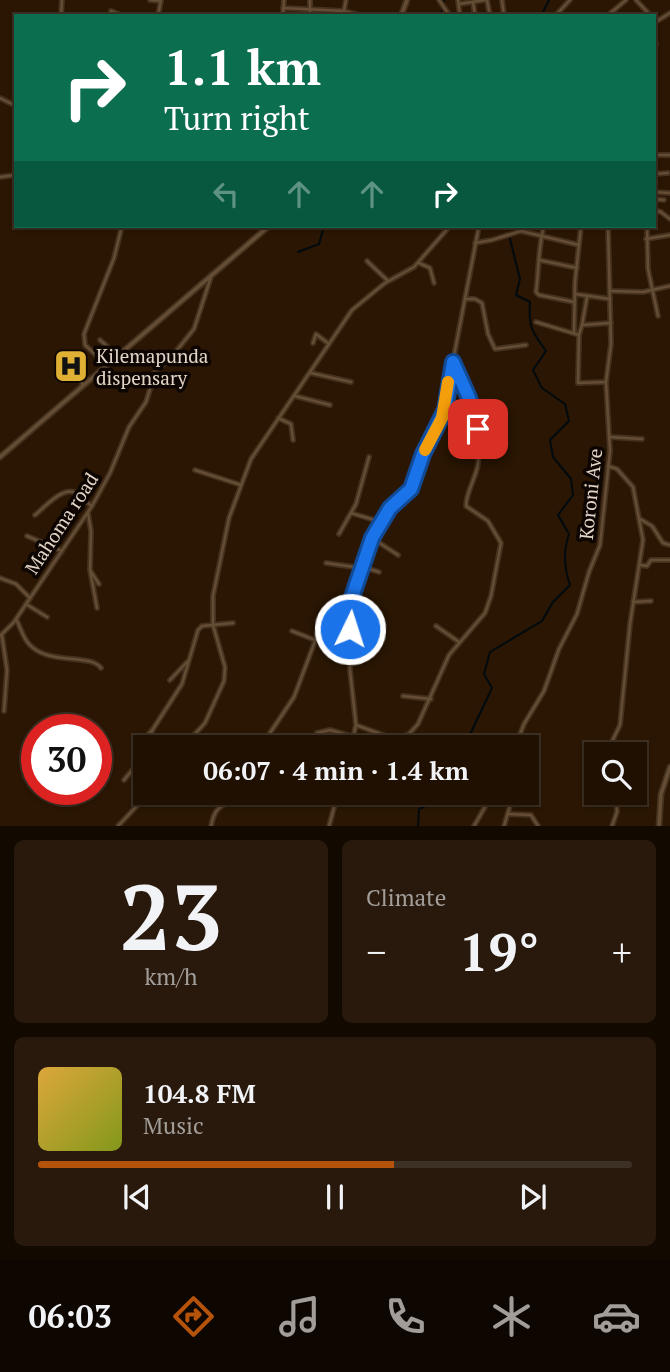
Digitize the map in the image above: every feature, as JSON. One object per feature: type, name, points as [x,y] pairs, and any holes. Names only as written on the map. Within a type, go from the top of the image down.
[{"type":"street","points":[[150,0],[161,0]]},
{"type":"street","points":[[283,14],[284,0]]},
{"type":"street","points":[[310,0],[310,14]]},
{"type":"street","points":[[344,11],[346,0]]},
{"type":"street","points":[[459,2],[486,0]]},
{"type":"street","points":[[557,14],[570,0]]},
{"type":"street","points":[[609,14],[626,0]]},
{"type":"street","points":[[636,0],[648,14]]},
{"type":"street","points":[[283,8],[310,8],[355,14]]},
{"type":"street","points":[[111,11],[118,14]]},
{"type":"street","points":[[656,174],[668,173]]},
{"type":"street","points":[[656,199],[664,200]]},
{"type":"street","points":[[107,365],[85,345],[84,334],[114,258],[122,228]]},
{"type":"street","points":[[0,457],[267,228]]},
{"type":"street","points":[[194,735],[205,723],[224,681],[225,667],[213,625],[213,596],[224,537],[251,459],[352,310],[388,281],[418,262],[448,228]]},
{"type":"street","points":[[354,735],[356,724],[350,670],[349,611],[352,595],[372,538],[390,508],[411,489],[423,454],[445,410],[479,228]]},
{"type":"street","points":[[475,243],[525,228]]},
{"type":"street","points":[[544,228],[537,294],[574,302]]},
{"type":"street","points":[[581,228],[574,302],[578,383],[606,382]]},
{"type":"street","name":"Koroni Ave","points":[[519,735],[541,696],[557,652],[580,607],[589,572],[600,545],[609,437],[606,382],[611,348],[608,228]]},
{"type":"street","points":[[647,228],[648,269],[658,316]]},
{"type":"street","points":[[521,231],[579,245]]},
{"type":"street","points":[[646,239],[670,235]]},
{"type":"street","points":[[539,260],[577,268]]},
{"type":"street","points":[[367,261],[388,281]]},
{"type":"street","points":[[418,262],[431,269],[435,283]]},
{"type":"street","name":"Mahoma road","points":[[1,636],[16,619],[88,513],[110,473],[129,427],[146,402],[156,370],[169,360],[194,328],[212,274]]},
{"type":"street","points":[[611,291],[638,293],[670,286]]},
{"type":"street","points":[[575,295],[611,299]]},
{"type":"street","points":[[576,334],[582,324],[587,296]]},
{"type":"street","points":[[465,299],[482,303],[486,327],[495,349],[526,345]]},
{"type":"street","points":[[536,322],[576,334]]},
{"type":"street","points":[[582,324],[611,323]]},
{"type":"street","points":[[313,343],[316,334],[329,344]]},
{"type":"street","points":[[100,340],[117,355]]},
{"type":"street","points":[[405,735],[414,730],[422,718],[444,663],[482,618],[489,603],[501,545],[491,524],[466,506],[477,473],[479,440],[474,411],[453,362]]},
{"type":"street","points":[[76,369],[82,377],[82,385]]},
{"type":"street","points":[[311,373],[351,382]]},
{"type":"street","points":[[295,396],[330,405]]},
{"type":"street","points":[[278,418],[291,424],[293,440]]},
{"type":"street","points":[[609,437],[642,439]]},
{"type":"street","points":[[339,534],[351,513],[369,457]]},
{"type":"street","points":[[608,466],[618,470],[633,487],[643,540],[633,603],[621,723],[612,742]]},
{"type":"street","points":[[195,470],[241,485]]},
{"type":"street","points":[[36,514],[67,492],[76,493],[92,506]]},
{"type":"street","points":[[88,513],[91,531],[90,570],[97,608]]},
{"type":"street","points":[[351,513],[381,522]]},
{"type":"street","points":[[640,519],[652,526],[663,543],[670,545]]},
{"type":"street","points":[[27,536],[62,551]]},
{"type":"street","points":[[372,538],[398,555]]},
{"type":"street","points":[[640,565],[646,566],[651,559],[670,560]]},
{"type":"street","points":[[326,563],[379,572]]},
{"type":"street","points":[[90,570],[99,584]]},
{"type":"street","points":[[0,578],[16,584],[30,598]]},
{"type":"street","points":[[270,735],[294,697],[315,640],[352,595]]},
{"type":"street","points":[[633,603],[652,601]]},
{"type":"street","points":[[26,604],[47,617]]},
{"type":"street","points":[[16,619],[27,643],[35,648],[55,659],[94,661],[101,668]]},
{"type":"street","points":[[148,735],[181,687],[198,630],[233,623]]},
{"type":"street","points":[[436,626],[460,642]]},
{"type":"street","points":[[292,631],[315,640]]},
{"type":"street","points":[[1,636],[7,670],[4,711]]},
{"type":"street","points":[[170,680],[187,662]]},
{"type":"street","points":[[403,696],[430,699]]},
{"type":"street","points":[[356,724],[384,735]]},
{"type":"street","points":[[150,735],[153,729]]},
{"type":"street","points":[[317,733],[330,730],[347,735]]},
{"type":"street","points":[[659,826],[661,794],[670,767]]},
{"type":"street","points":[[124,780],[133,769]]},
{"type":"street","points":[[118,826],[138,805]]},
{"type":"street","points":[[211,826],[215,811],[221,805]]},
{"type":"street","points":[[329,826],[335,805]]},
{"type":"street","points":[[474,826],[486,805]]},
{"type":"street","points":[[503,826],[509,805]]},
{"type":"street","points":[[612,826],[617,805]]},
{"type":"street","points":[[508,814],[531,815],[538,826]]},
{"type":"waterway","points":[[441,14],[444,0]]},
{"type":"waterway","points":[[542,14],[549,0]]},
{"type":"waterway","points":[[298,252],[319,244],[323,228]]},
{"type":"waterway","points":[[470,735],[492,688],[484,674],[490,652],[542,621],[553,602],[570,585],[565,560],[569,534],[558,515],[573,495],[571,479],[553,457],[550,440],[569,421],[565,404],[542,388],[533,370],[546,351],[532,328],[530,302],[516,295],[520,279],[509,235],[515,228]]},
{"type":"waterway","points":[[418,826],[419,809],[427,805]]},
{"type":"slow traffic","points":[[425,450],[442,418],[448,382]]},
{"type":"place","name":"Kilemapunda dispensary","points":[[71,366]]},
{"type":"route","points":[[350,629],[349,606],[372,538],[390,508],[411,489],[423,454],[445,410],[453,362],[474,411],[478,429]]}]
